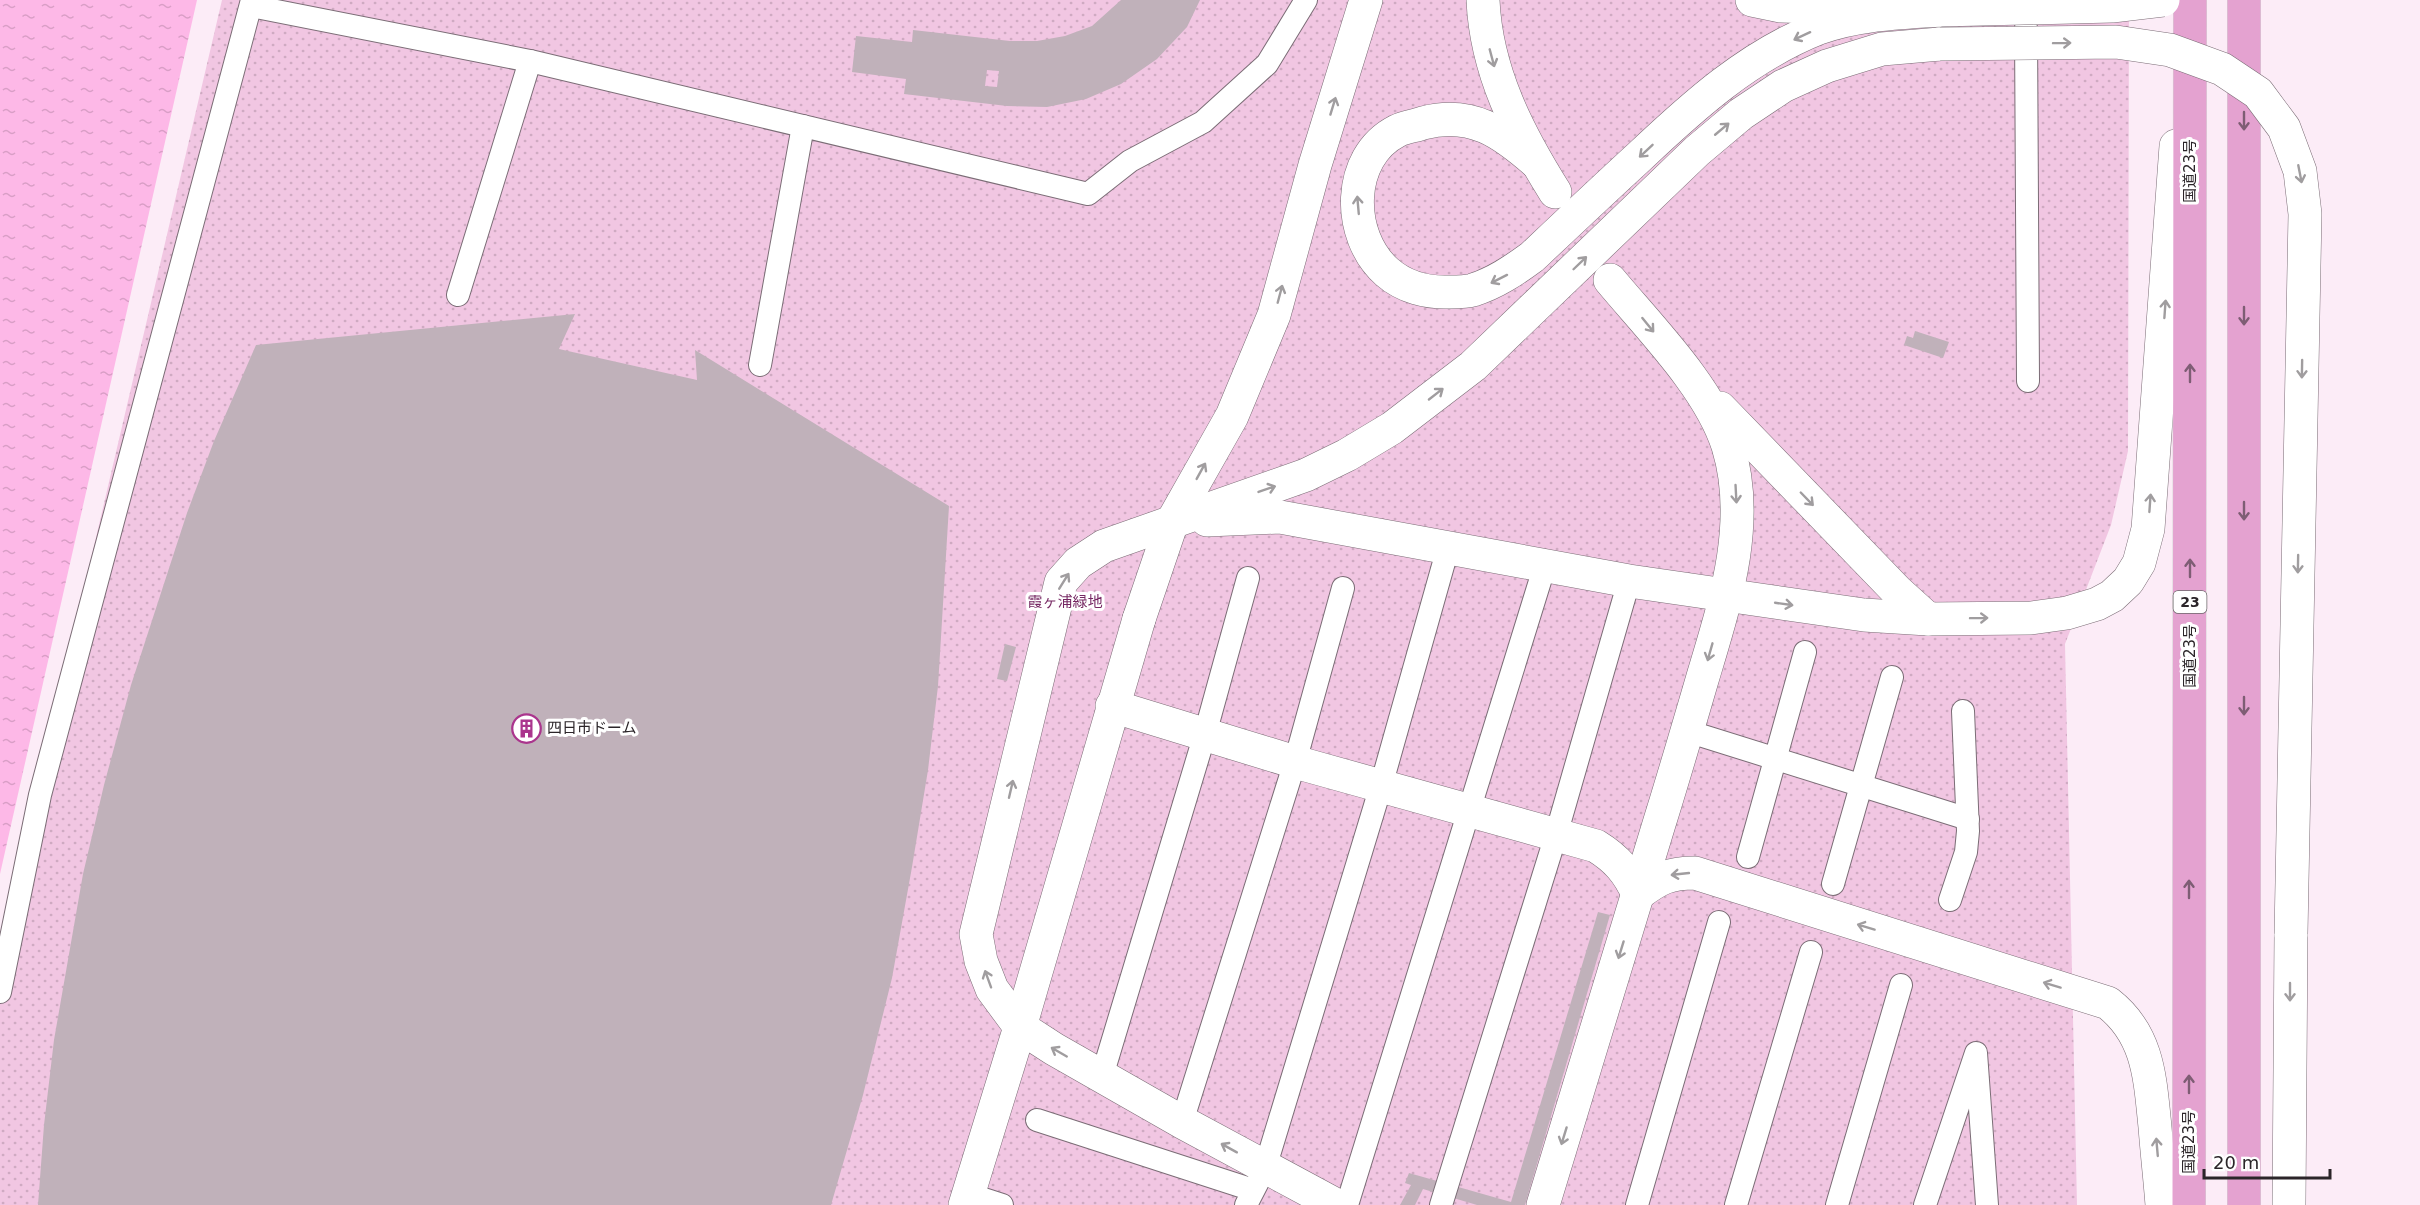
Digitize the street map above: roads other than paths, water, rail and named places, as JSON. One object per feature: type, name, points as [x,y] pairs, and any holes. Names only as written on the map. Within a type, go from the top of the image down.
[{"type":"highway","name":"国道23号","points":[[2188,0],[2189,1205]]},
{"type":"highway","points":[[2244,0],[2244,1205]]},
{"type":"street","points":[[966,1200],[1020,1027],[1139,619],[1172,522],[1232,416],[1274,315],[1315,165],[1366,0]]},
{"type":"street","points":[[1483,0],[1488,43],[1511,116],[1555,192]]},
{"type":"street","points":[[1752,0],[1781,6],[1941,10]]},
{"type":"street","points":[[1537,163],[1513,142],[1488,126],[1460,120],[1439,121],[1398,130],[1376,146],[1362,168],[1356,198],[1360,225],[1371,251],[1386,271],[1411,287],[1439,293],[1470,291],[1502,278],[1532,257],[1699,101],[1736,73],[1775,49],[1821,28],[1871,15],[1941,10],[2112,6],[2163,0]]},
{"type":"street","points":[[1172,522],[1280,517],[1629,581],[1864,615],[1928,619],[2031,618],[2067,613],[2097,604],[2112,596],[2128,581],[2139,563],[2148,529],[2188,0]]},
{"type":"street","points":[[1336,1205],[1255,1188],[1182,1122],[1020,1027],[992,989],[981,961],[976,934],[1061,582],[1078,563],[1104,546],[1306,475],[1347,455],[1392,428],[1473,366],[1697,151],[1741,114],[1783,86],[1827,66],[1882,49],[1940,44],[2115,42],[2170,50],[2222,69],[2258,93],[2284,128],[2300,171],[2305,214],[2291,934],[2289,1205]]},
{"type":"street","points":[[1610,280],[1694,381],[1897,591],[1928,619]]},
{"type":"street","points":[[1543,1205],[1726,596],[1734,552],[1737,512],[1735,476],[1728,445],[1715,416],[1694,381]]},
{"type":"street","points":[[1112,706],[1295,762],[1596,846],[1613,856],[1629,873],[1638,894]]},
{"type":"street","points":[[1638,894],[1655,881],[1674,873],[1695,873],[2108,1003],[2124,1015],[2146,1057],[2151,1086],[2162,1205]]},
{"type":"lane","points":[[0,992],[40,795],[251,3],[530,61],[1088,194],[1131,161],[1203,122],[1267,64],[1306,0]]},
{"type":"lane","points":[[2026,0],[2028,381]]},
{"type":"lane","points":[[458,295],[530,61]]},
{"type":"lane","points":[[760,365],[803,126]]},
{"type":"lane","points":[[1037,1120],[1255,1188],[1381,786],[1448,548]]},
{"type":"lane","points":[[1347,1205],[1545,565]]},
{"type":"lane","points":[[1102,1076],[1205,734],[1248,578]]},
{"type":"lane","points":[[1441,1205],[1556,835],[1629,581]]},
{"type":"lane","points":[[1182,1122],[1295,762],[1343,588]]},
{"type":"lane","points":[[1748,857],[1805,652]]},
{"type":"lane","points":[[1833,884],[1892,677]]},
{"type":"lane","points":[[1950,900],[1966,852],[1968,819],[1963,711]]},
{"type":"lane","points":[[1687,731],[1968,819]]},
{"type":"lane","points":[[1637,1205],[1719,922]]},
{"type":"lane","points":[[1736,1205],[1811,952]]},
{"type":"lane","points":[[1837,1205],[1901,985]]},
{"type":"lane","points":[[1925,1205],[1976,1053],[1988,1205]]},
{"type":"lane","points":[[966,1200],[1002,1205]]},
{"type":"water","points":[[0,0],[197,0],[0,874]]},
{"type":"place","name":"四日市ドーム","points":[[526,728]]},
{"type":"park label","name":"霞ヶ浦緑地","points":[[1065,602]]}]
